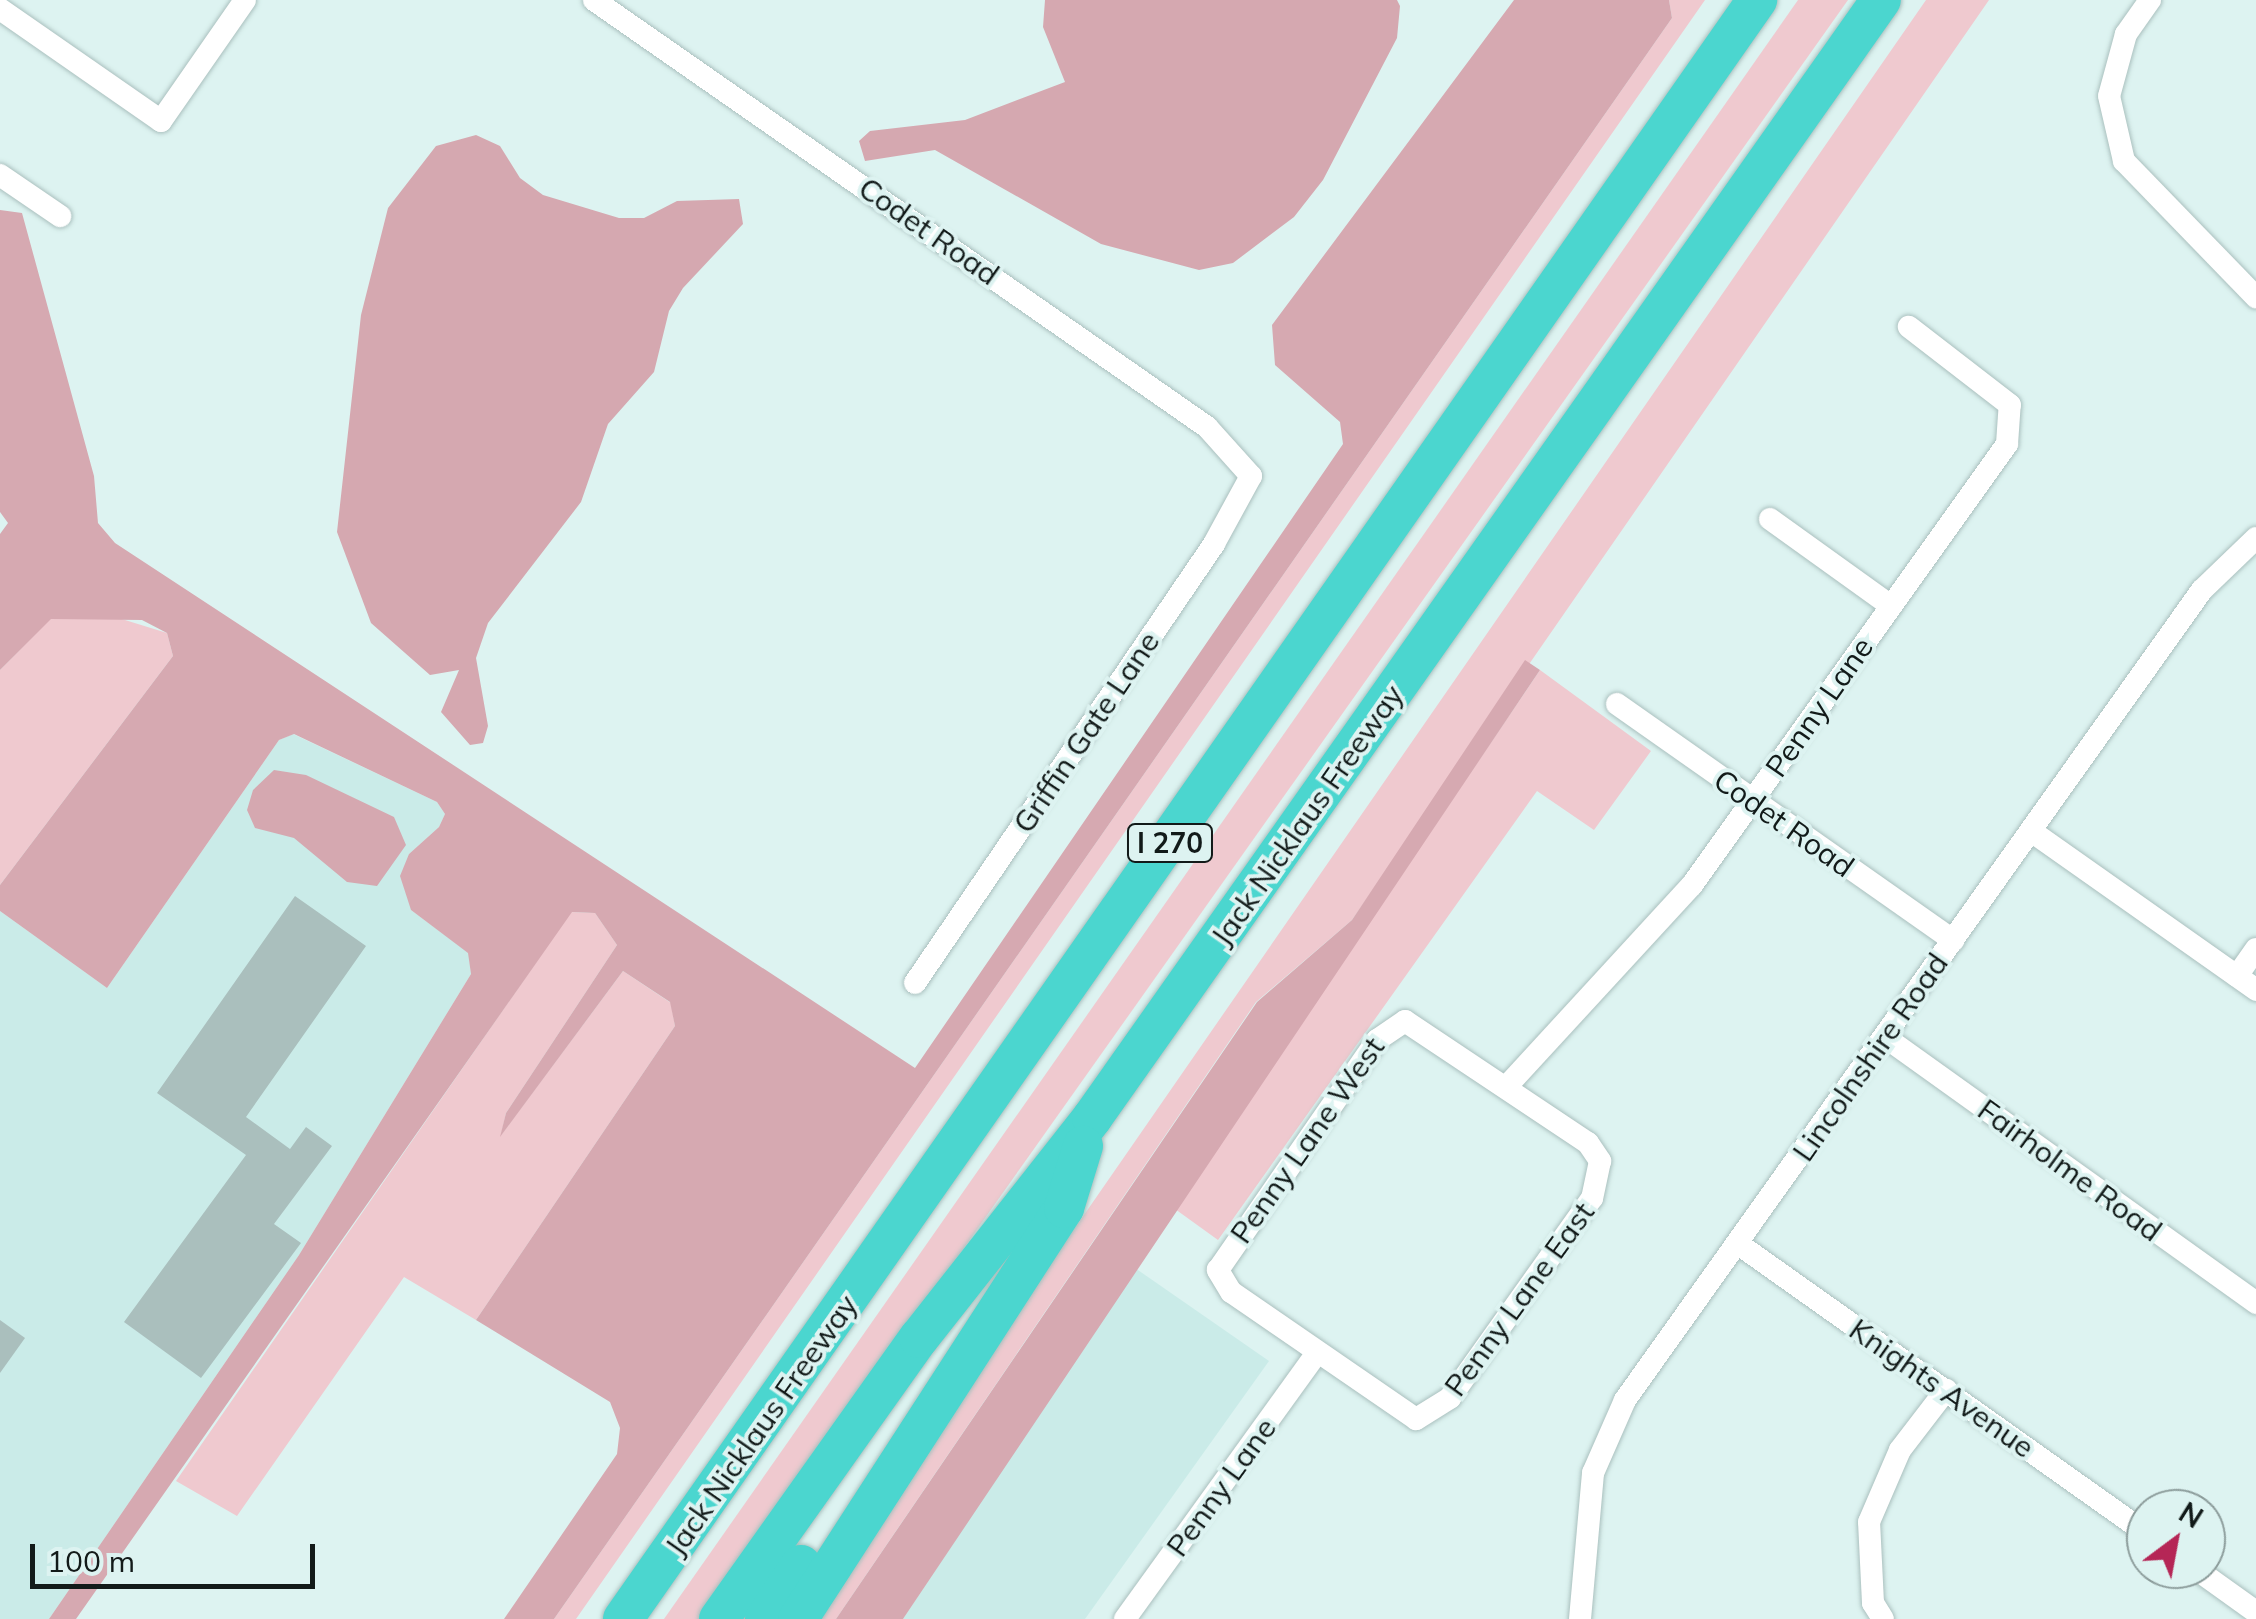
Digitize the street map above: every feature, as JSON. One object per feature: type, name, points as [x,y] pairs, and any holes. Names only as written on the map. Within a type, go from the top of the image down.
[{"type":"highway","name":"Jack Nicklaus Freeway","points":[[623,1619],[1757,0]]},
{"type":"highway","name":"Jack Nicklaus Freeway","points":[[719,1619],[918,1338],[964,1288],[1092,1118],[1881,0]]},
{"type":"highway","points":[[798,1619],[1064,1208],[1092,1118]]},
{"type":"highway","points":[[765,1619],[938,1362],[964,1288]]},
{"type":"street","points":[[0,9],[162,121],[245,0]]},
{"type":"street","name":"Codet Road","points":[[594,0],[1194,417],[1250,476]]},
{"type":"street","points":[[2150,0],[2126,34],[2108,96],[2124,161],[2256,297]]},
{"type":"street","points":[[0,175],[60,216]]},
{"type":"street","name":"Penny Lane","points":[[1508,1086],[1692,885],[1891,606],[2014,425],[1997,390],[1909,327]]},
{"type":"street","name":"Griffin Gate Lane","points":[[915,983],[1214,544],[1250,476]]},
{"type":"street","points":[[1770,520],[1891,606]]},
{"type":"street","name":"Lincolnshire Road","points":[[1580,1619],[1593,1473],[1626,1400],[2202,590],[2256,538]]},
{"type":"street","name":"Codet Road","points":[[1616,704],[1953,940]]},
{"type":"street","points":[[2031,831],[2246,983],[2256,949]]},
{"type":"street","name":"Penny Lane West","points":[[1316,1354],[1231,1292],[1218,1270],[1377,1040],[1405,1021],[1508,1086]]},
{"type":"street","name":"Fairholme Road","points":[[1885,1037],[2256,1304]]},
{"type":"street","name":"Penny Lane East","points":[[1316,1354],[1416,1419],[1450,1398],[1592,1198],[1600,1161],[1508,1086]]},
{"type":"street","name":"Knights Avenue","points":[[1738,1243],[2126,1519]]},
{"type":"street","name":"Penny Lane","points":[[1126,1619],[1316,1354]]},
{"type":"street","points":[[1883,1619],[1873,1603],[1869,1522],[1900,1450],[1946,1390]]},
{"type":"street","points":[[2224,1589],[2256,1612]]},
{"type":"shaded area","points":[[1045,0],[1397,0],[1400,6],[1397,38],[1323,180],[1294,217],[1233,263],[1199,270],[1101,244],[935,150],[865,161],[859,141],[870,131],[965,120],[1065,82],[1043,27]]},
{"type":"shaded area","points":[[1514,0],[1669,0],[1672,18],[554,1619],[504,1619],[617,1454],[620,1428],[610,1402],[476,1320],[675,1026],[670,1002],[623,971],[500,1137],[506,1113],[617,945],[595,913],[572,912],[76,1619],[49,1619],[299,1255],[471,974],[468,953],[411,910],[400,876],[409,854],[439,827],[445,814],[437,802],[294,734],[279,740],[107,988],[0,911],[0,885],[173,656],[167,633],[142,620],[51,619],[0,670],[0,534],[8,523],[0,512],[0,210],[22,213],[94,476],[98,523],[115,543],[915,1068],[1343,444],[1340,422],[1275,365],[1272,325]]},
{"type":"shaded area","points":[[1669,0],[1705,0],[576,1619],[554,1619],[1672,18]]},
{"type":"shaded area","points":[[1798,0],[1848,0],[701,1619],[664,1619]]},
{"type":"shaded area","points":[[1926,0],[1989,0],[1352,920],[1256,1002],[836,1619],[804,1619]]},
{"type":"shaded area","points":[[476,135],[500,146],[520,178],[543,195],[619,218],[644,218],[677,201],[739,199],[743,224],[683,288],[669,311],[654,372],[608,424],[581,502],[488,623],[476,658],[488,726],[483,743],[470,745],[441,712],[459,670],[430,675],[371,623],[337,532],[361,315],[388,208],[436,146]]},
{"type":"shaded area","points":[[112,616],[167,633],[173,656],[0,885],[0,670],[50,619]]},
{"type":"shaded area","points":[[1525,660],[1540,670],[903,1619],[836,1619],[1257,1002],[1352,920]]},
{"type":"shaded area","points":[[1540,670],[1651,751],[1594,830],[1537,791],[1218,1240],[1175,1209]]},
{"type":"shaded area","points":[[293,734],[437,802],[445,814],[439,827],[409,854],[411,910],[469,953],[471,974],[299,1255],[49,1619],[0,1619],[0,911],[107,988],[279,740]]},
{"type":"shaded area","points":[[274,770],[306,775],[394,817],[406,845],[377,886],[347,882],[294,838],[255,828],[247,810],[253,790]]},
{"type":"shaded area","points":[[571,912],[595,913],[617,945],[506,1113],[501,1135],[623,971],[671,1003],[675,1026],[476,1320],[404,1277],[237,1516],[176,1481]]},
{"type":"shaded area","points":[[1135,1268],[1269,1361],[1085,1619],[903,1619]]},
{"type":"building","points":[[295,896],[366,946],[246,1117],[290,1149],[306,1127],[332,1146],[274,1224],[301,1243],[201,1378],[124,1322],[246,1155],[157,1093]]},
{"type":"building","points":[[0,1320],[25,1338],[0,1373]]}]
